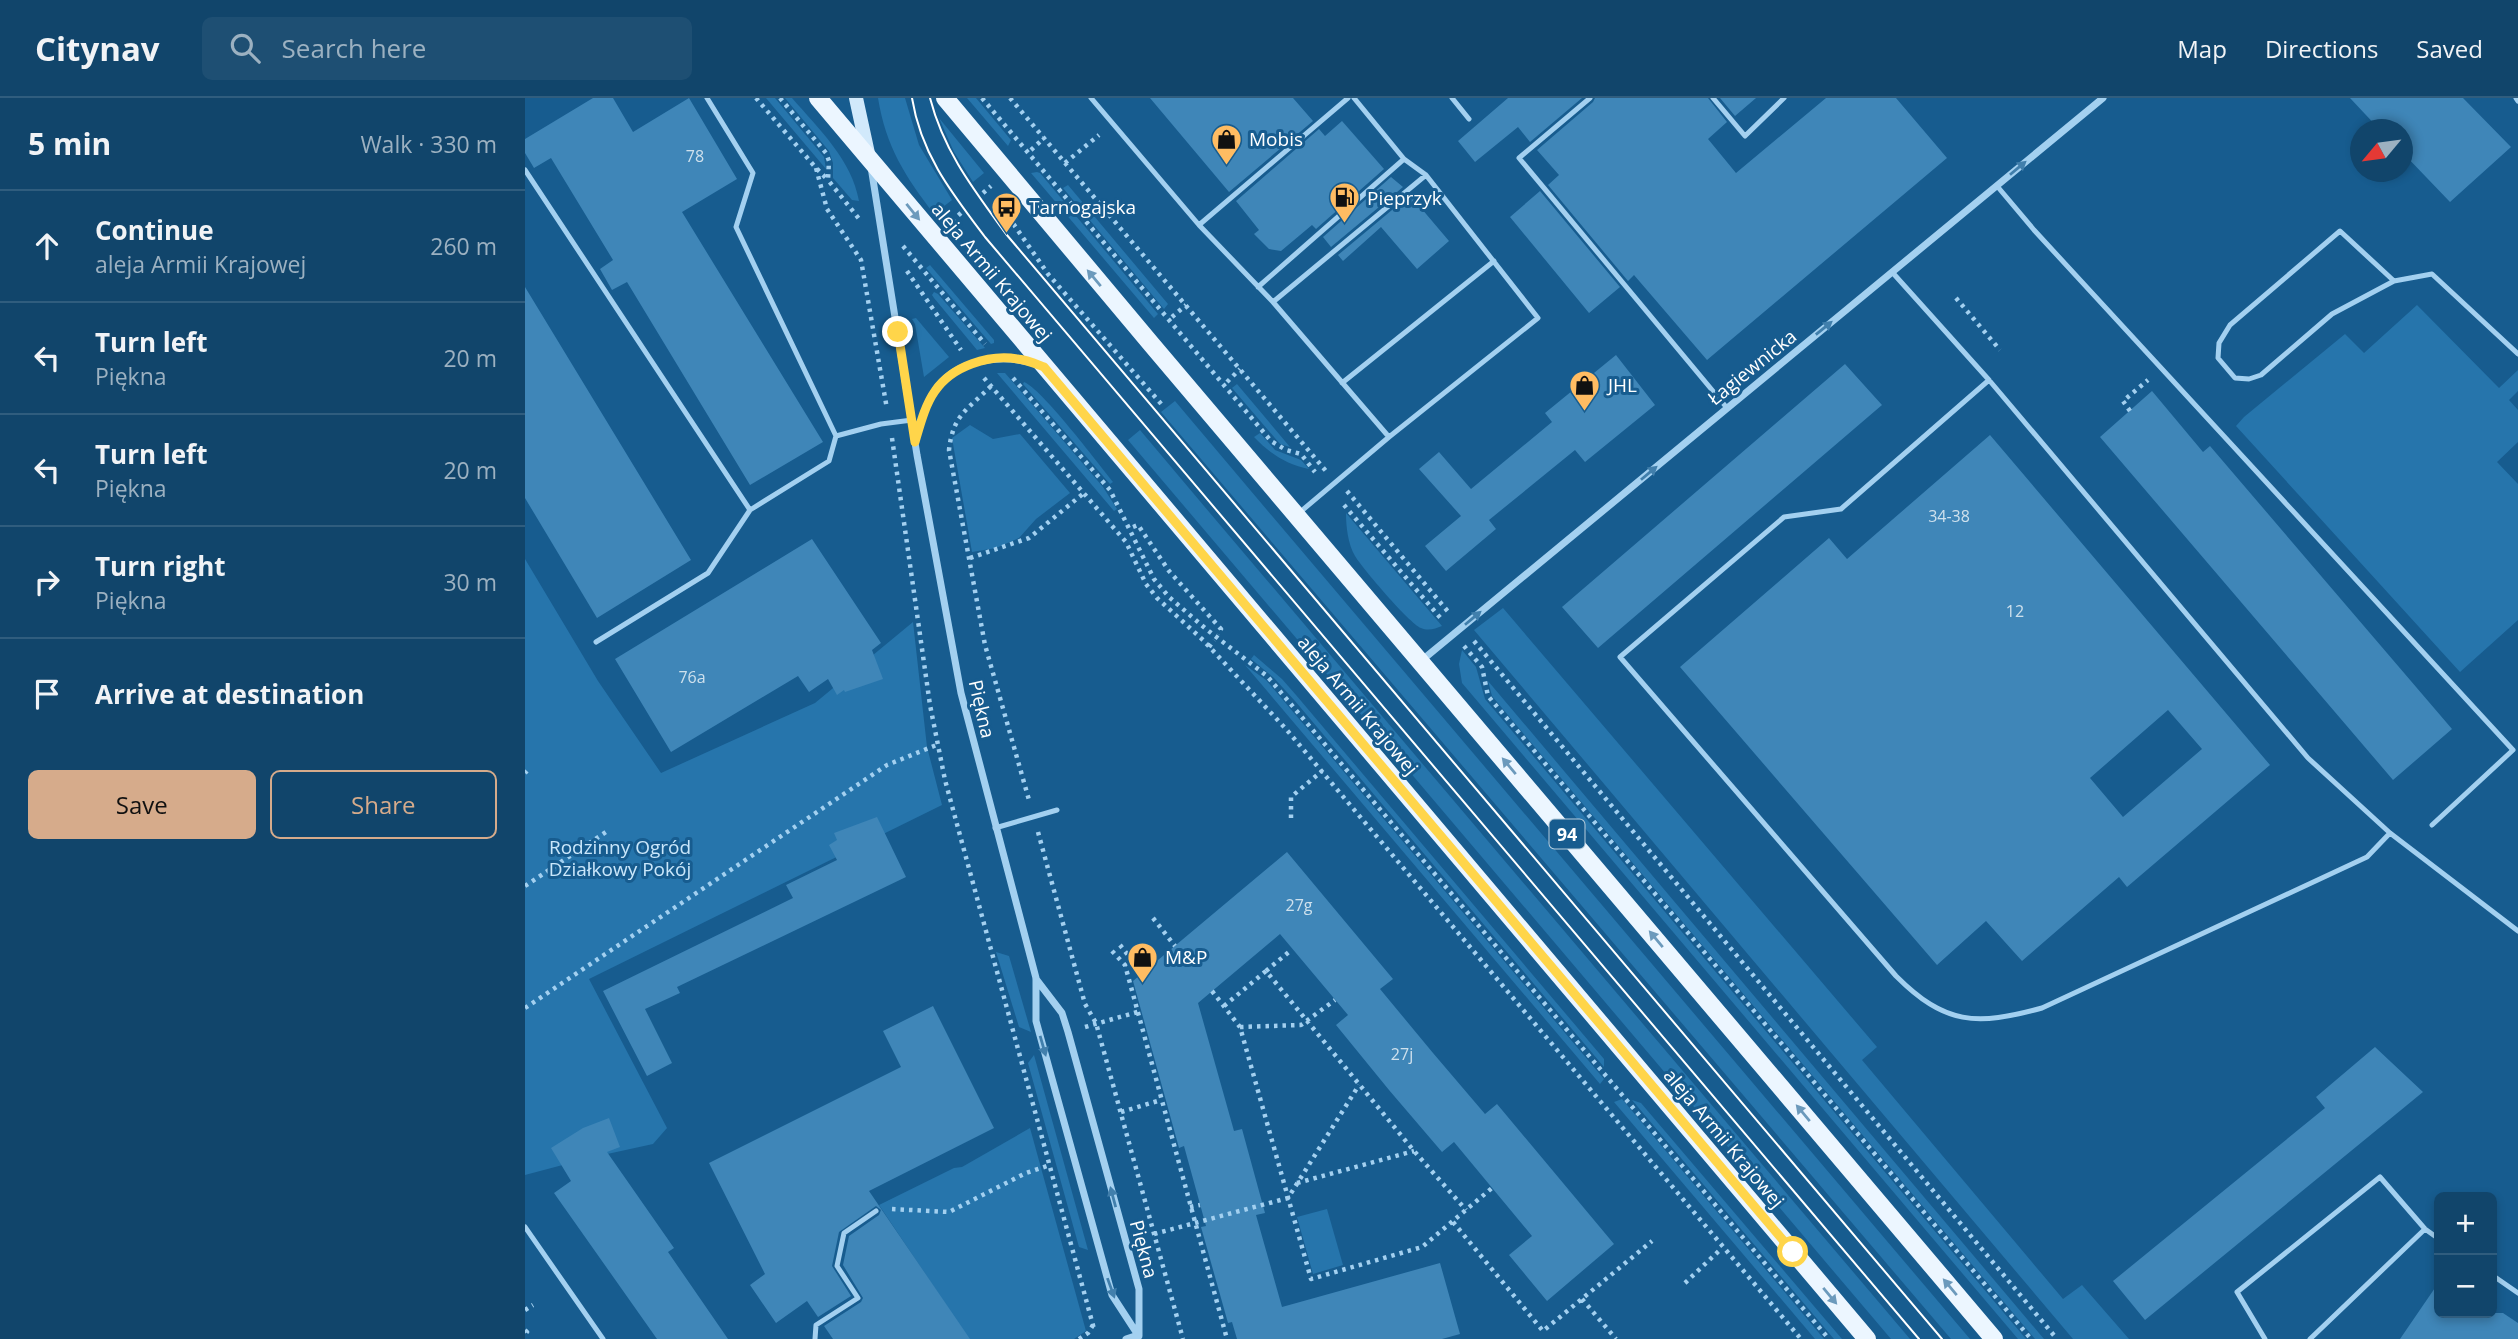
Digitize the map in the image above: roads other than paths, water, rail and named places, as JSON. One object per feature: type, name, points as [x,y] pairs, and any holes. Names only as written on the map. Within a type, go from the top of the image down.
[{"type":"main road","name":"aleja Armii Krajowej","points":[[818,98],[1867,1339]]},
{"type":"main road","name":"94","points":[[945,98],[1994,1339]]},
{"type":"street","points":[[856,98],[870,159]]},
{"type":"street","name":"Łagiewnicka","points":[[1420,661],[2103,98]]},
{"type":"street","name":"Piękna","points":[[870,159],[915,442],[961,693],[1036,978],[1036,1021],[1112,1295],[1139,1337]]},
{"type":"street","name":"Piękna","points":[[915,442],[934,392],[949,376],[972,364],[993,358],[1019,359],[1044,367]]},
{"type":"street","name":"Piękna","points":[[1036,978],[1062,1013],[1068,1032],[1139,1289],[1139,1337]]},
{"type":"street","points":[[1126,1339],[1139,1337]]},
{"type":"lane","points":[[596,642],[708,573],[750,510],[829,461],[836,436],[736,227],[753,173],[707,98]]},
{"type":"lane","points":[[1091,98],[1199,225],[1273,302],[1389,437]]},
{"type":"lane","points":[[1199,225],[1348,98]]},
{"type":"lane","points":[[1297,516],[1389,437],[1538,318],[1426,175],[1404,159],[1355,98]]},
{"type":"lane","points":[[1452,98],[1469,118]]},
{"type":"lane","points":[[1590,98],[1519,158],[1727,408]]},
{"type":"lane","points":[[1713,98],[1745,136],[1784,98]]},
{"type":"lane","points":[[1258,288],[1404,159]]},
{"type":"lane","points":[[525,170],[750,510]]},
{"type":"lane","points":[[1273,302],[1426,175]]},
{"type":"lane","points":[[1997,186],[2034,230],[2513,750],[2432,825]]},
{"type":"lane","points":[[2394,281],[2340,231],[2230,325],[2219,343],[2218,358],[2235,378],[2249,379],[2261,375],[2332,314],[2394,281],[2432,274],[2518,354]]},
{"type":"lane","points":[[1342,383],[1494,261]]},
{"type":"lane","points":[[1892,272],[1989,380],[2308,758],[2391,833],[2518,931]]},
{"type":"lane","points":[[1989,380],[1841,509],[1784,517],[1620,657],[1896,976],[1918,998],[1948,1015],[1975,1019],[2007,1018],[2042,1008],[2367,857],[2391,833]]},
{"type":"lane","points":[[836,436],[889,422],[912,420]]},
{"type":"lane","points":[[995,828],[1057,810]]},
{"type":"lane","points":[[2265,1339],[2237,1292],[2380,1177],[2425,1229],[2434,1235]]},
{"type":"lane","points":[[815,1339],[816,1325],[858,1298],[837,1266],[844,1233],[876,1211]]},
{"type":"lane","points":[[525,1227],[603,1339]]},
{"type":"lane","points":[[2310,1339],[2425,1229]]},
{"type":"lane","points":[[2497,1278],[2518,1293]]},
{"type":"tram line","points":[[912,98],[916,118],[930,155],[949,188],[985,237],[1919,1339]]},
{"type":"tram line","points":[[930,98],[952,153],[1006,234],[1942,1339]]},
{"type":"place","name":"Mobis","points":[[1226,166]]},
{"type":"place","name":"Pieprzyk","points":[[1344,225]]},
{"type":"place","name":"Tarnogajska","points":[[1006,234]]},
{"type":"place","name":"JHL","points":[[1585,412]]},
{"type":"place","name":"M&P","points":[[1142,984]]},
{"type":"park label","name":"Rodzinny Ogród Działkowy Pokój","points":[[620,858]]}]
